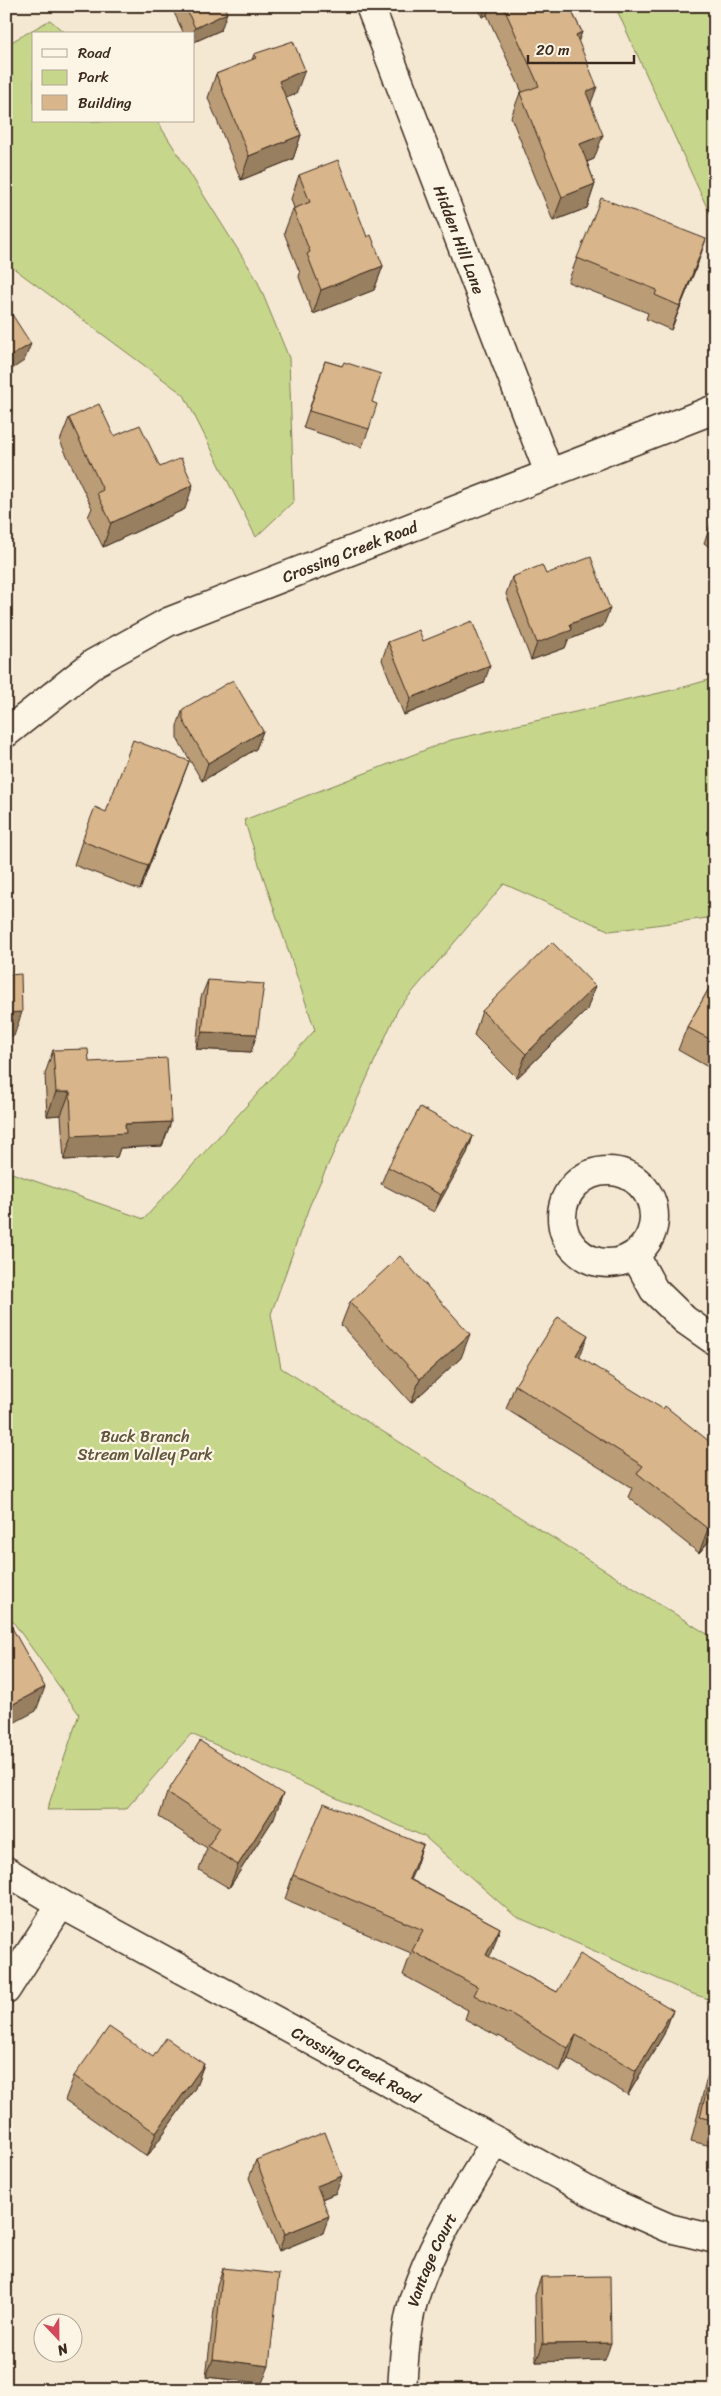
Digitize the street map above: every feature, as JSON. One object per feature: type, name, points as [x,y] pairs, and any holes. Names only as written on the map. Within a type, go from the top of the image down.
[{"type":"street","name":"Hidden Hill Lane","points":[[370,6],[549,473]]},
{"type":"street","name":"Crossing Creek Road","points":[[6,733],[94,663],[168,622],[715,409]]},
{"type":"street","points":[[635,1255],[654,1290],[684,1320],[715,1341]]},
{"type":"street","name":"Crossing Creek Road","points":[[6,1871],[61,1904],[495,2142],[605,2200],[669,2228],[715,2239]]},
{"type":"street","points":[[6,1990],[61,1904]]},
{"type":"street","name":"Vantage Court","points":[[402,2390],[404,2362],[413,2303],[439,2237],[495,2142]]},
{"type":"green space","points":[[615,6],[715,6],[715,225]]},
{"type":"green space","points":[[50,20],[64,32],[32,32],[32,122],[158,122],[257,280],[289,358],[294,501],[256,537],[184,395],[12,267],[6,269],[6,45]]},
{"type":"green space","name":"Buck Branch Stream Valley Park","points":[[715,678],[715,917],[610,931],[504,884],[398,1009],[309,1207],[271,1314],[281,1368],[715,1639],[715,2001],[690,1993],[515,1916],[425,1837],[191,1734],[126,1809],[47,1810],[79,1714],[6,1612],[6,1171],[144,1219],[315,1030],[244,820],[451,740],[677,689]]},
{"type":"building","points":[[185,6],[224,6],[227,13],[195,28]]},
{"type":"building","points":[[503,6],[569,6],[582,32],[576,35],[597,87],[586,92],[603,135],[580,144],[595,184],[562,197],[520,93],[539,86]]},
{"type":"building","points":[[293,41],[305,70],[279,81],[301,135],[249,156],[216,74],[256,58],[254,54]]},
{"type":"building","points":[[338,160],[367,237],[371,235],[383,266],[321,290],[307,254],[310,252],[293,209],[310,202],[299,175]]},
{"type":"building","points":[[601,198],[706,239],[680,306],[655,295],[657,290],[577,258]]},
{"type":"building","points":[[6,305],[31,344],[6,359]]},
{"type":"building","points":[[325,361],[342,366],[344,362],[381,374],[372,402],[377,404],[369,429],[309,411]]},
{"type":"building","points":[[99,404],[114,436],[140,425],[160,467],[181,458],[193,485],[111,523],[97,493],[103,490],[69,418]]},
{"type":"building","points":[[591,557],[610,609],[570,624],[572,630],[537,643],[512,577],[542,565],[546,574]]},
{"type":"building","points":[[472,621],[490,666],[411,698],[388,642],[419,630],[423,641]]},
{"type":"building","points":[[233,680],[263,731],[208,763],[183,720],[183,709]]},
{"type":"building","points":[[133,740],[189,761],[148,866],[82,841],[95,807],[106,812]]},
{"type":"building","points":[[552,942],[595,986],[526,1054],[482,1011]]},
{"type":"building","points":[[6,950],[8,950],[9,975],[21,974],[22,1012],[6,1013]]},
{"type":"building","points":[[715,978],[715,1042],[687,1027]]},
{"type":"building","points":[[208,980],[264,984],[257,1034],[202,1032]]},
{"type":"building","points":[[88,1049],[89,1062],[167,1058],[171,1122],[125,1124],[126,1133],[72,1136],[70,1092],[56,1092],[53,1050]]},
{"type":"building","points":[[420,1107],[473,1136],[441,1195],[388,1167]]},
{"type":"building","points":[[400,1256],[470,1334],[420,1379],[350,1302]]},
{"type":"building","points":[[558,1317],[588,1335],[576,1355],[663,1409],[665,1406],[715,1446],[715,1521],[708,1529],[637,1473],[643,1466],[515,1385]]},
{"type":"building","points":[[6,1617],[45,1687],[6,1708]]},
{"type":"building","points":[[200,1741],[283,1794],[238,1865],[208,1846],[220,1827],[167,1793]]},
{"type":"building","points":[[324,1803],[423,1845],[409,1879],[500,1928],[486,1955],[557,1992],[580,1954],[673,2010],[636,2071],[576,2035],[568,2048],[508,2012],[474,1995],[478,1987],[412,1951],[423,1930],[293,1875]]},
{"type":"building","points":[[109,2027],[153,2057],[166,2038],[204,2064],[156,2133],[74,2076]]},
{"type":"building","points":[[715,2058],[715,2121],[700,2117]]},
{"type":"building","points":[[325,2132],[342,2176],[317,2186],[329,2216],[285,2234],[256,2160]]},
{"type":"building","points":[[223,2268],[279,2274],[269,2366],[213,2359]]},
{"type":"building","points":[[610,2276],[611,2343],[543,2344],[541,2277]]}]
